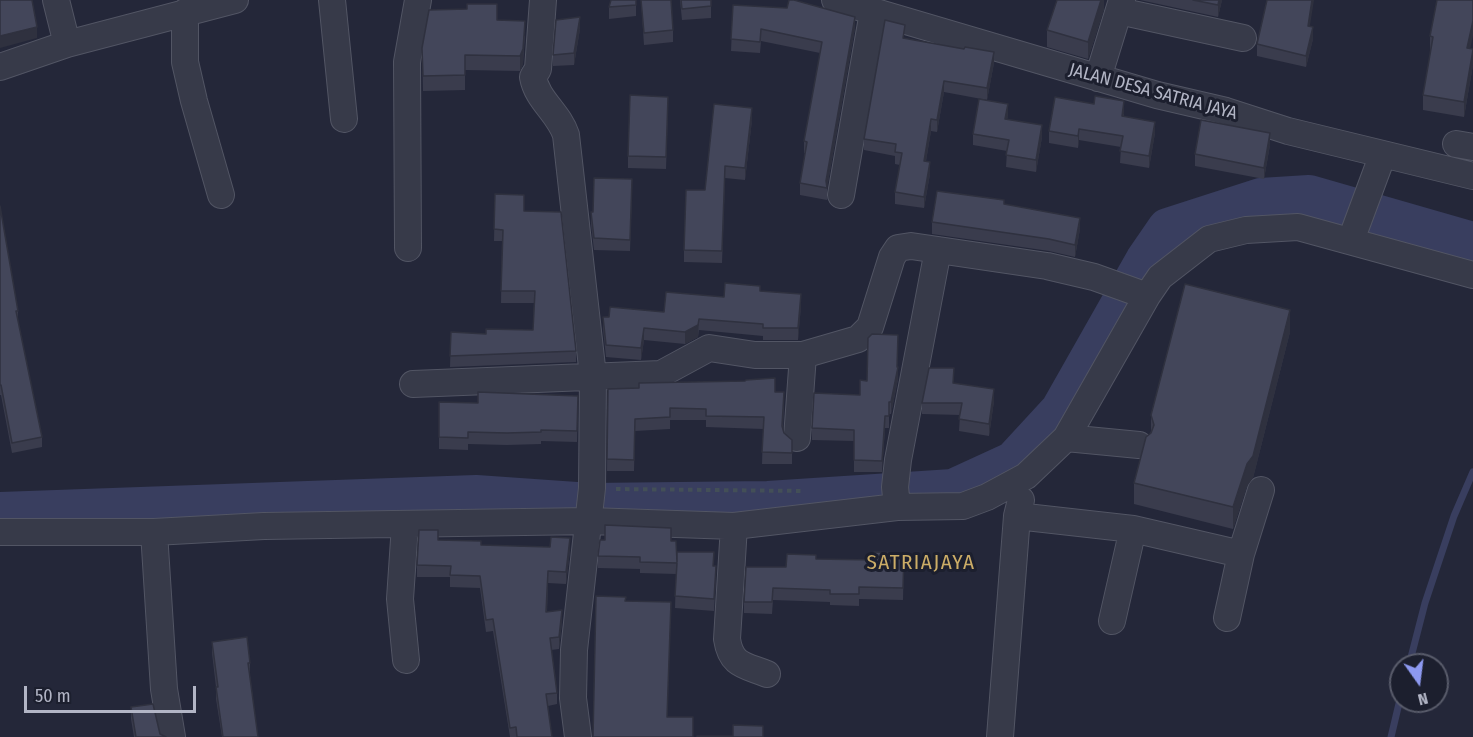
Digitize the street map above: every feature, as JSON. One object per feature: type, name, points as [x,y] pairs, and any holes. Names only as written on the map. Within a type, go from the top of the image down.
[{"type":"street","points":[[56,0],[67,44]]},
{"type":"street","points":[[0,67],[67,44],[235,0]]},
{"type":"street","points":[[332,0],[344,118]]},
{"type":"street","points":[[408,248],[407,62],[418,0]]},
{"type":"street","points":[[543,0],[538,69],[533,76],[538,92],[563,127],[566,135],[593,376],[589,521],[574,650],[573,698],[578,737]]},
{"type":"street","name":"JALAN DESA SATRIA JAYA","points":[[835,0],[873,12],[908,11],[963,36],[1098,78],[1226,111],[1288,132],[1382,157],[1473,176]]},
{"type":"street","points":[[1098,78],[1120,5],[1243,38]]},
{"type":"street","points":[[185,12],[185,62],[221,195]]},
{"type":"street","points":[[841,195],[873,12]]},
{"type":"street","points":[[1351,240],[1382,157]]},
{"type":"street","points":[[0,532],[153,532],[264,526],[589,521],[734,526],[897,507],[963,506],[987,497],[1026,476],[1066,438],[1160,277],[1209,239],[1246,230],[1298,227],[1473,275]]},
{"type":"street","points":[[413,384],[661,374],[709,348],[754,355],[803,355],[858,339],[870,327],[892,257],[898,249],[911,246],[1047,266],[1094,277],[1147,296]]},
{"type":"street","points":[[897,507],[895,487],[898,460],[938,250]]},
{"type":"street","points":[[797,438],[803,355]]},
{"type":"street","points":[[1066,438],[1139,445]]},
{"type":"street","points":[[1000,737],[1017,516],[1026,476]]},
{"type":"street","points":[[1227,618],[1241,554],[1261,490]]},
{"type":"street","points":[[1017,516],[1133,529],[1241,554]]},
{"type":"street","points":[[405,525],[400,598],[405,660]]},
{"type":"street","points":[[734,526],[727,639],[729,650],[736,661],[767,674]]},
{"type":"street","points":[[1112,621],[1133,529]]},
{"type":"street","points":[[153,532],[164,689],[172,737]]},
{"type":"path","points":[[591,488],[809,491]]},
{"type":"shaded area","points":[[1309,196],[1361,211],[1351,240],[1246,230],[1177,263],[1066,438],[987,497],[734,526],[0,532],[0,512],[97,511],[476,496],[590,504],[768,502],[953,490],[1014,462],[1061,411],[1146,261],[1168,229],[1261,199]]},
{"type":"water","points":[[1366,204],[1473,234],[1473,275],[1351,240]]},
{"type":"building","points":[[0,0],[32,0],[37,27],[0,36]]},
{"type":"building","points":[[611,0],[636,0],[636,5],[609,7]]},
{"type":"building","points":[[641,0],[671,0],[673,30],[644,33]]},
{"type":"building","points":[[681,0],[711,0],[711,6],[682,9]]},
{"type":"building","points":[[789,0],[855,17],[826,181],[827,188],[800,183],[807,142],[804,141],[822,42],[761,29],[760,42],[731,39],[733,5],[787,8]]},
{"type":"building","points":[[1057,0],[1101,0],[1088,42],[1047,30]]},
{"type":"building","points":[[1193,0],[1219,0],[1218,5]]},
{"type":"building","points":[[1267,0],[1312,0],[1308,26],[1313,27],[1306,56],[1257,44]]},
{"type":"building","points":[[1437,0],[1473,0],[1473,21],[1467,48],[1473,50],[1464,102],[1423,95]]},
{"type":"building","points":[[467,4],[497,4],[497,20],[525,21],[523,49],[520,56],[465,55],[465,75],[423,76],[422,48],[429,10],[467,9]]},
{"type":"building","points":[[580,17],[574,53],[553,55],[556,20]]},
{"type":"building","points":[[885,20],[905,25],[903,38],[994,52],[987,88],[944,81],[937,120],[931,119],[924,161],[930,162],[924,197],[895,192],[902,153],[895,152],[896,144],[864,139]]},
{"type":"building","points":[[630,95],[668,97],[666,157],[628,156]]},
{"type":"building","points":[[1095,96],[1124,101],[1122,116],[1155,122],[1149,156],[1120,151],[1123,136],[1079,129],[1078,136],[1049,131],[1055,97],[1094,104]]},
{"type":"building","points":[[979,99],[1008,104],[1005,119],[1042,125],[1036,160],[1006,155],[1009,140],[973,134]]},
{"type":"building","points":[[714,104],[752,108],[745,168],[725,166],[722,251],[684,250],[686,190],[705,190]]},
{"type":"building","points":[[1201,120],[1270,133],[1264,168],[1195,154]]},
{"type":"building","points":[[594,178],[632,179],[630,240],[594,238],[591,212],[593,212]]},
{"type":"building","points":[[937,191],[1004,200],[1004,204],[1080,218],[1075,245],[932,222]]},
{"type":"building","points":[[495,194],[524,195],[524,211],[561,212],[576,351],[450,356],[451,332],[486,334],[486,329],[533,330],[535,291],[501,291],[503,230],[494,229]]},
{"type":"building","points":[[0,206],[18,311],[16,311],[42,437],[12,443],[0,385]]},
{"type":"building","points":[[725,283],[760,286],[760,291],[801,294],[798,328],[763,328],[763,324],[699,319],[698,325],[685,332],[644,328],[641,348],[606,345],[603,317],[609,317],[610,307],[664,312],[666,292],[724,297]]},
{"type":"building","points":[[1185,284],[1290,310],[1253,456],[1247,464],[1233,507],[1134,483],[1146,437],[1151,433],[1154,425],[1151,415]]},
{"type":"building","points":[[872,334],[898,335],[898,367],[891,402],[889,402],[889,416],[885,416],[882,461],[854,460],[854,430],[812,428],[814,393],[860,395],[860,380],[867,381],[868,338]]},
{"type":"building","points":[[929,368],[954,368],[953,383],[994,389],[989,424],[959,419],[962,403],[922,403]]},
{"type":"building","points":[[775,378],[775,392],[784,392],[782,426],[784,433],[792,440],[792,453],[762,452],[764,417],[706,416],[706,409],[670,408],[670,417],[635,419],[634,460],[607,459],[608,389],[639,388],[639,383],[745,381]]},
{"type":"building","points":[[478,392],[578,396],[577,431],[468,432],[468,438],[439,437],[439,402],[478,403]]},
{"type":"building","points":[[605,525],[671,528],[671,541],[676,541],[677,562],[677,552],[714,552],[713,566],[716,566],[714,599],[675,596],[677,563],[640,562],[640,557],[598,556],[600,540],[605,540]]},
{"type":"building","points":[[419,530],[438,530],[438,540],[481,541],[481,545],[550,547],[551,537],[570,538],[566,572],[548,571],[546,612],[562,610],[559,637],[550,638],[557,693],[546,694],[552,737],[517,737],[516,727],[510,728],[493,619],[486,620],[480,576],[450,575],[451,566],[417,565]]},
{"type":"building","points":[[874,552],[904,553],[903,588],[859,587],[859,594],[830,594],[830,590],[773,588],[772,602],[744,602],[746,567],[786,567],[787,554],[816,555],[816,559],[874,560]]},
{"type":"building","points":[[596,596],[626,597],[625,601],[671,602],[667,717],[693,717],[693,737],[593,737]]},
{"type":"building","points":[[247,637],[250,663],[248,663],[258,737],[223,737],[212,642]]},
{"type":"building","points":[[153,704],[160,734],[166,737],[136,737],[131,707]]},
{"type":"building","points":[[733,725],[763,726],[763,737],[697,737],[733,736]]},
{"type":"waterway","points":[[0,513],[476,496],[590,504],[768,502],[953,490],[1014,462],[1061,411],[1146,261],[1168,229],[1261,199],[1309,196],[1473,243]]},
{"type":"waterway","points":[[1412,653],[1425,603],[1454,516],[1473,472]]},
{"type":"waterway","points":[[1391,737],[1397,713]]},
{"type":"district","name":"SATRIAJAYA","points":[[921,563]]}]
